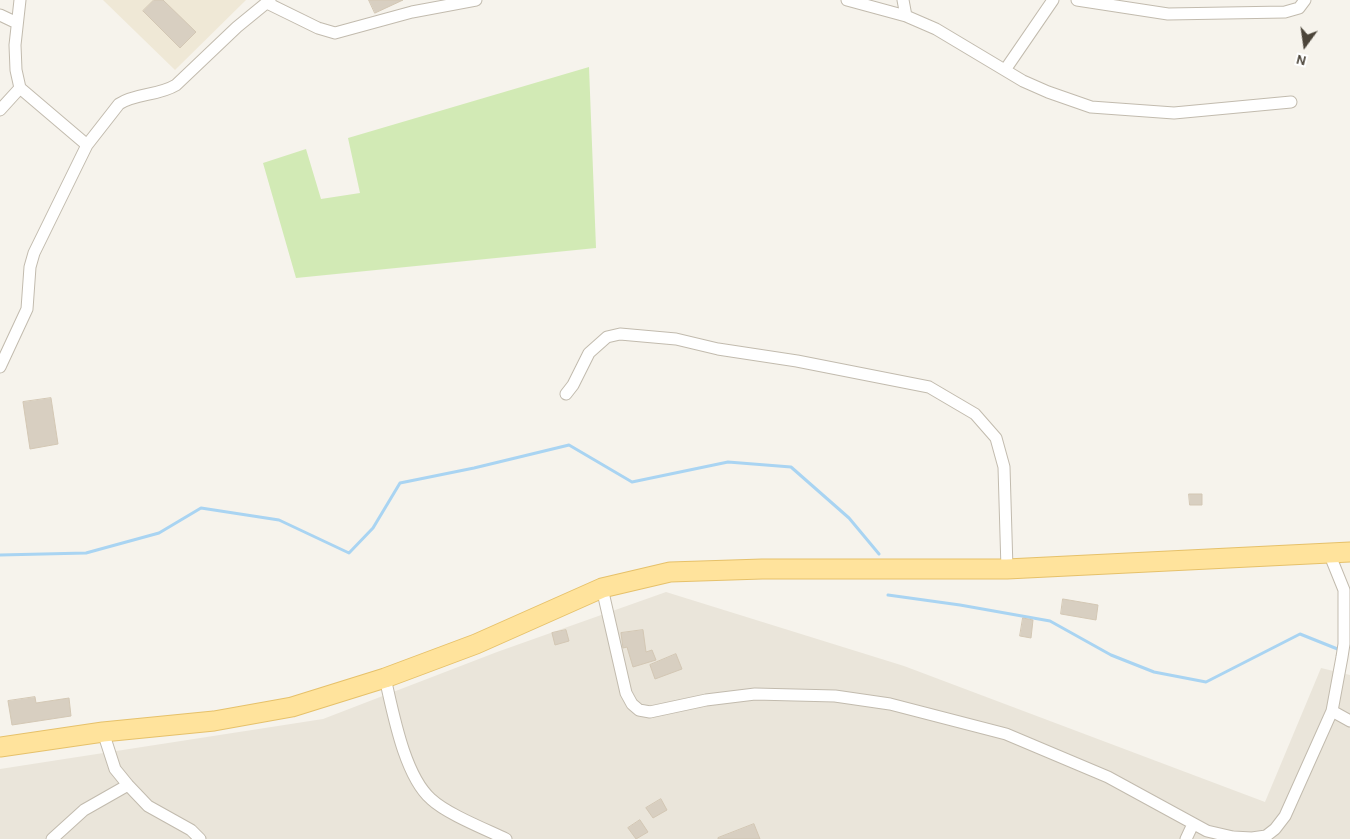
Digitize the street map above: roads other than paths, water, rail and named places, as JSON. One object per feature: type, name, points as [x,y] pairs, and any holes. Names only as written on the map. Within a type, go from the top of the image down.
[{"type":"main road","points":[[0,747],[103,732],[214,721],[292,707],[385,678],[476,644],[602,588],[670,572],[762,569],[1007,569],[1350,552]]},
{"type":"street","points":[[20,0],[17,23],[16,70],[20,88],[87,144]]},
{"type":"street","points":[[0,367],[27,309],[30,267],[34,253],[87,144],[119,104],[125,100],[167,91],[176,85],[237,27],[268,2],[318,28],[335,33],[412,12],[476,0]]},
{"type":"street","points":[[847,0],[906,16],[936,29],[1023,81],[1091,107],[1174,113],[1291,102]]},
{"type":"street","points":[[903,0],[906,16]]},
{"type":"street","points":[[1005,70],[1053,0]]},
{"type":"street","points":[[1077,0],[1168,14],[1285,12],[1299,8],[1306,0]]},
{"type":"street","points":[[0,15],[17,23]]},
{"type":"street","points":[[0,110],[20,88]]},
{"type":"street","points":[[566,394],[590,353],[607,337],[620,334],[676,339],[718,349],[797,361],[929,386],[975,414],[996,438],[1004,467],[1007,569]]},
{"type":"street","points":[[602,588],[626,693],[632,704],[639,710],[650,712],[706,700],[755,694],[835,696],[890,704],[1006,734],[1108,777],[1207,831],[1232,837],[1252,838],[1266,836],[1276,829],[1284,816],[1332,712],[1344,644],[1344,590],[1329,553]]},
{"type":"street","points":[[385,678],[412,771],[430,799],[506,839]]},
{"type":"street","points":[[1332,712],[1350,721]]},
{"type":"street","points":[[103,732],[115,768],[128,785],[148,806],[190,830],[200,839]]},
{"type":"street","points":[[52,839],[84,810],[128,785]]},
{"type":"street","points":[[1186,839],[1193,824]]},
{"type":"waterway","points":[[0,555],[86,553],[159,533],[201,508],[279,520],[349,553],[373,528],[400,483],[474,468],[569,445],[632,482],[728,462],[791,467],[849,518],[879,554]]},
{"type":"waterway","points":[[888,595],[960,605],[1050,621],[1111,655],[1154,672],[1206,682],[1300,634],[1340,650]]}]
